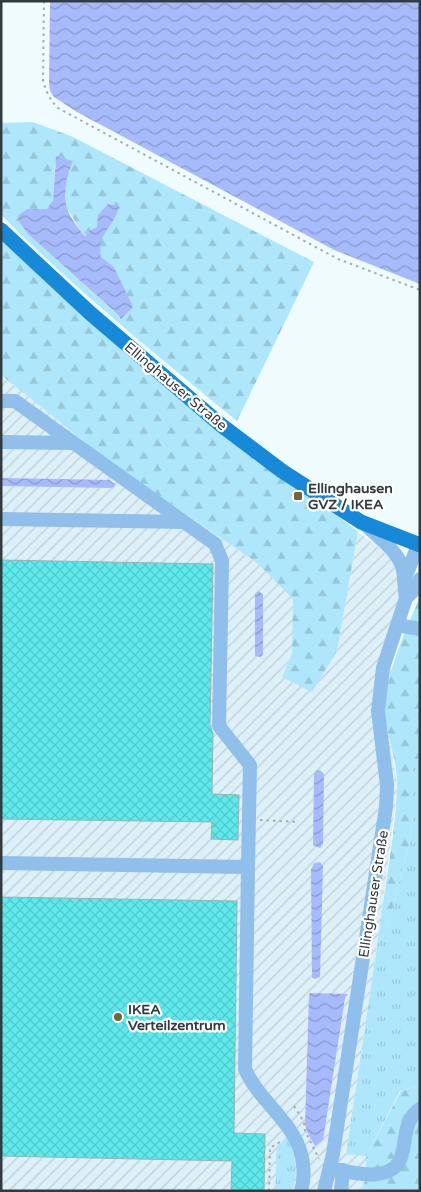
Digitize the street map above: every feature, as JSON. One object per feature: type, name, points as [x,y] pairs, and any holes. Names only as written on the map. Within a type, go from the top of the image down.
[{"type":"main road","name":"Ellinghauser Straße","points":[[1,230],[90,313],[221,425],[282,471],[364,524],[419,545]]},
{"type":"street","points":[[1,401],[15,402],[215,544],[222,561],[219,726],[250,765],[245,1069],[251,1082],[293,1133],[300,1145],[304,1174],[301,1191]]},
{"type":"street","points":[[1,442],[73,443]]},
{"type":"street","points":[[1,519],[184,522]]},
{"type":"street","name":"Ellinghauser Straße","points":[[324,1191],[337,1169],[386,808],[387,785],[378,711],[383,668],[406,598],[403,569],[395,554],[364,524]]},
{"type":"street","name":"Ellinghauser Straße","points":[[404,582],[419,545]]},
{"type":"street","name":"Ellinghauser Straße","points":[[406,598],[416,588],[420,579]]},
{"type":"street","points":[[397,625],[420,629]]},
{"type":"street","points":[[1,863],[248,868]]},
{"type":"street","points":[[341,1191],[337,1169],[377,1174],[389,1170],[399,1163],[403,1152],[407,1122],[412,1114],[420,1109]]},
{"type":"path","points":[[44,1],[43,80],[51,102],[58,108],[338,259],[420,290]]},
{"type":"path","points":[[256,820],[299,822]]},
{"type":"path","points":[[294,1106],[304,1122],[305,1131],[322,1167],[337,1169]]},
{"type":"path","points":[[300,1117],[300,1123]]},
{"type":"path","points":[[269,1191],[270,1148],[281,1141]]},
{"type":"shaded area","points":[[1,375],[106,459],[257,563],[294,599],[292,653],[282,677],[337,651],[358,532],[376,545],[398,566],[404,599],[384,654],[392,671],[384,702],[397,782],[395,808],[379,932],[346,1153],[366,1156],[365,1180],[361,1191],[1,1191]]},
{"type":"green space","points":[[33,122],[73,137],[314,262],[237,421],[87,295],[1,215],[1,123]],"holes":[[[55,162],[68,171],[65,191],[67,208],[85,238],[88,231],[97,227],[105,232],[99,246],[101,257],[114,267],[122,285],[120,319],[113,310],[28,234],[19,222],[27,209],[47,209],[53,200]]]},
{"type":"green space","points":[[1,230],[282,471],[358,532],[337,651],[312,692],[282,677],[292,653],[293,599],[257,563],[106,459],[1,375]]},
{"type":"green space","points":[[420,597],[420,768],[413,768],[413,816],[409,844],[386,933],[379,932],[392,839],[397,784],[386,722],[385,701],[391,671]]},
{"type":"green space","points":[[413,768],[420,768],[420,1085],[400,1091],[366,1156],[346,1154],[379,932],[386,932],[409,844],[413,816]]},
{"type":"green space","points":[[420,1085],[420,1191],[361,1191],[365,1180],[366,1156],[401,1091]]},
{"type":"green space","points":[[288,1138],[293,1151],[296,1171],[294,1184],[292,1191],[275,1191],[277,1146]]},
{"type":"water","points":[[50,1],[420,1],[420,284],[334,250],[77,112],[54,97],[50,91],[49,83]]},
{"type":"water","points":[[56,156],[73,161],[66,183],[65,195],[68,211],[85,237],[88,231],[97,227],[98,215],[108,204],[119,206],[104,236],[100,249],[101,257],[114,267],[133,307],[121,319],[28,234],[19,222],[19,215],[27,209],[47,209],[53,200]]},
{"type":"water","points":[[1,478],[109,480],[115,484],[111,488],[1,486]]},
{"type":"water","points":[[258,591],[263,594],[263,654],[261,657],[255,656],[255,594]]},
{"type":"water","points":[[320,770],[324,774],[323,844],[320,848],[313,845],[314,774]]},
{"type":"water","points":[[320,862],[323,866],[320,977],[315,979],[312,978],[311,870],[314,863]]},
{"type":"water","points":[[310,993],[348,994],[345,998],[323,1140],[315,1146],[305,1125]]},
{"type":"building","points":[[1,560],[213,564],[210,726],[213,733],[212,794],[239,795],[238,840],[211,839],[212,822],[1,819]]},
{"type":"building","name":"IKEA Verteilzentrum","points":[[1,897],[237,901],[234,1133],[265,1134],[264,1191],[231,1191],[232,1161],[1,1156]]},
{"type":"place","name":"Ellinghausen GVZ / IKEA","points":[[298,496]]},
{"type":"place","name":"IKEA Verteilzentrum","points":[[118,1017]]}]
